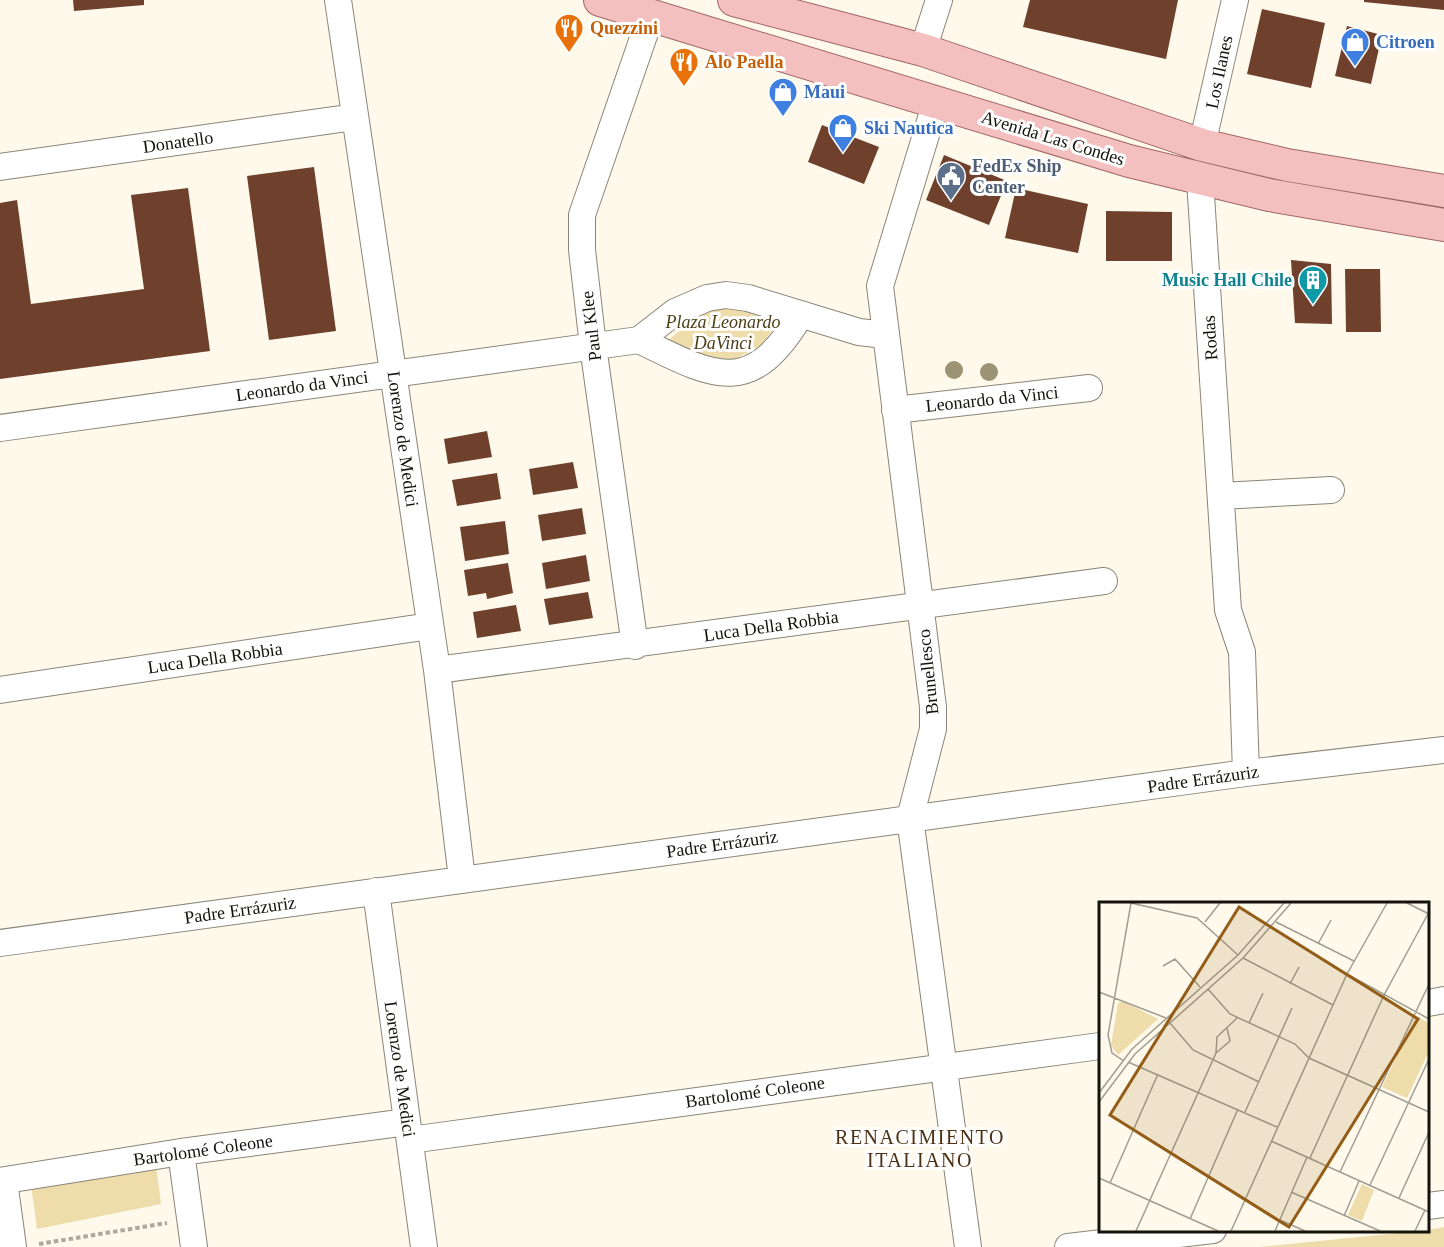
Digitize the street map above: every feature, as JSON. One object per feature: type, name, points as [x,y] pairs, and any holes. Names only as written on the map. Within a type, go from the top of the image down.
[{"type":"main road","name":"Avenida Las Condes","points":[[600,0],[1106,154],[1200,180],[1340,209],[1444,225]]},
{"type":"main road","points":[[734,0],[788,7],[923,50],[1202,145],[1287,165],[1444,191]]},
{"type":"street","name":"Lorenzo de Medici","points":[[338,0],[437,670],[462,879]]},
{"type":"street","points":[[923,50],[939,0]]},
{"type":"street","name":"Los Ilanes","points":[[1202,145],[1235,0]]},
{"type":"street","name":"Paul Klee","points":[[635,646],[593,346],[582,250],[582,215],[651,15]]},
{"type":"street","name":"Brunellesco","points":[[936,102],[880,286],[933,707],[933,729],[910,818],[968,1247]]},
{"type":"street","name":"Donatello","points":[[0,167],[356,117]]},
{"type":"street","name":"Rodas","points":[[1200,180],[1228,610],[1242,652],[1246,773]]},
{"type":"street","points":[[801,315],[786,340],[764,363],[745,371],[714,373],[690,365],[639,340],[675,312],[707,298],[726,296],[748,298],[859,332],[885,335]]},
{"type":"street","name":"Leonardo da Vinci","points":[[0,428],[639,340]]},
{"type":"street","name":"Leonardo da Vinci","points":[[895,410],[1089,388]]},
{"type":"street","points":[[1221,496],[1331,490]]},
{"type":"street","name":"Luca Della Robbia","points":[[437,670],[635,646],[1104,581]]},
{"type":"street","name":"Luca Della Robbia","points":[[0,690],[430,626]]},
{"type":"street","name":"Padre Errázuriz","points":[[0,943],[1246,773],[1444,750]]},
{"type":"street","name":"Lorenzo de Medici","points":[[376,891],[424,1247]]},
{"type":"street","points":[[1429,1003],[1444,1000]]},
{"type":"street","name":"Bartolomé Coleone","points":[[2,1181],[181,1152],[408,1131],[1099,1046]]},
{"type":"street","points":[[181,1152],[194,1247]]},
{"type":"street","points":[[2,1181],[24,1246]]},
{"type":"street","points":[[1429,1206],[1444,1204]]},
{"type":"street","points":[[1068,1247],[1195,1232]]},
{"type":"path","points":[[24,1246],[190,1219]]},
{"type":"green space","name":"Plaza Leonardo DaVinci","points":[[721,305],[780,320],[761,345],[736,359],[704,360],[666,342],[702,312]]},
{"type":"green space","points":[[156,1165],[161,1204],[37,1229],[31,1185]]},
{"type":"green space","points":[[1444,1227],[1444,1247],[1260,1247],[1408,1232],[1429,1232],[1429,1230]]},
{"type":"building","points":[[73,0],[144,0],[144,5],[74,11]]},
{"type":"building","points":[[1030,0],[1178,0],[1166,59],[1023,27]]},
{"type":"building","points":[[1364,0],[1444,0],[1444,10],[1364,2]]},
{"type":"building","points":[[1262,9],[1325,23],[1311,88],[1247,74]]},
{"type":"building","points":[[1347,26],[1382,35],[1371,84],[1335,76]]},
{"type":"building","name":"Ski Nautica","points":[[822,125],[879,147],[864,184],[808,162]]},
{"type":"building","points":[[944,155],[1007,181],[989,225],[926,200]]},
{"type":"building","points":[[314,167],[336,331],[269,340],[247,176]]},
{"type":"building","points":[[188,188],[210,351],[0,379],[0,203],[17,200],[31,304],[144,289],[131,195]]},
{"type":"building","points":[[1016,188],[1088,204],[1078,253],[1005,238]]},
{"type":"building","points":[[1106,211],[1172,212],[1172,261],[1106,261]]},
{"type":"building","name":"Music Hall Chile","points":[[1291,260],[1331,264],[1332,324],[1295,323]]},
{"type":"building","points":[[1345,269],[1380,269],[1381,332],[1346,332]]},
{"type":"building","points":[[487,431],[492,457],[448,464],[444,439]]},
{"type":"building","points":[[573,462],[578,488],[533,495],[529,469]]},
{"type":"building","points":[[497,473],[501,499],[457,506],[452,480]]},
{"type":"building","points":[[582,508],[586,534],[542,541],[538,515]]},
{"type":"building","points":[[505,521],[509,554],[465,561],[460,527]]},
{"type":"building","points":[[586,555],[590,581],[546,589],[542,563]]},
{"type":"building","points":[[508,563],[513,593],[487,599],[486,593],[468,596],[464,570]]},
{"type":"building","points":[[588,592],[593,618],[549,625],[544,599]]},
{"type":"building","points":[[516,605],[521,631],[477,638],[473,612]]},
{"type":"place","name":"Quezzini","points":[[569,54]]},
{"type":"place","name":"Citroen","points":[[1355,68]]},
{"type":"place","name":"Alo Paella","points":[[684,88]]},
{"type":"place","name":"Maui","points":[[783,118]]},
{"type":"place","name":"Ski Nautica","points":[[843,154]]},
{"type":"place","name":"FedEx Ship Center","points":[[951,202]]},
{"type":"place","name":"Music Hall Chile","points":[[1313,306]]},
{"type":"district","name":"RENACIMIENTO ITALIANO","points":[[920,1148]]}]
